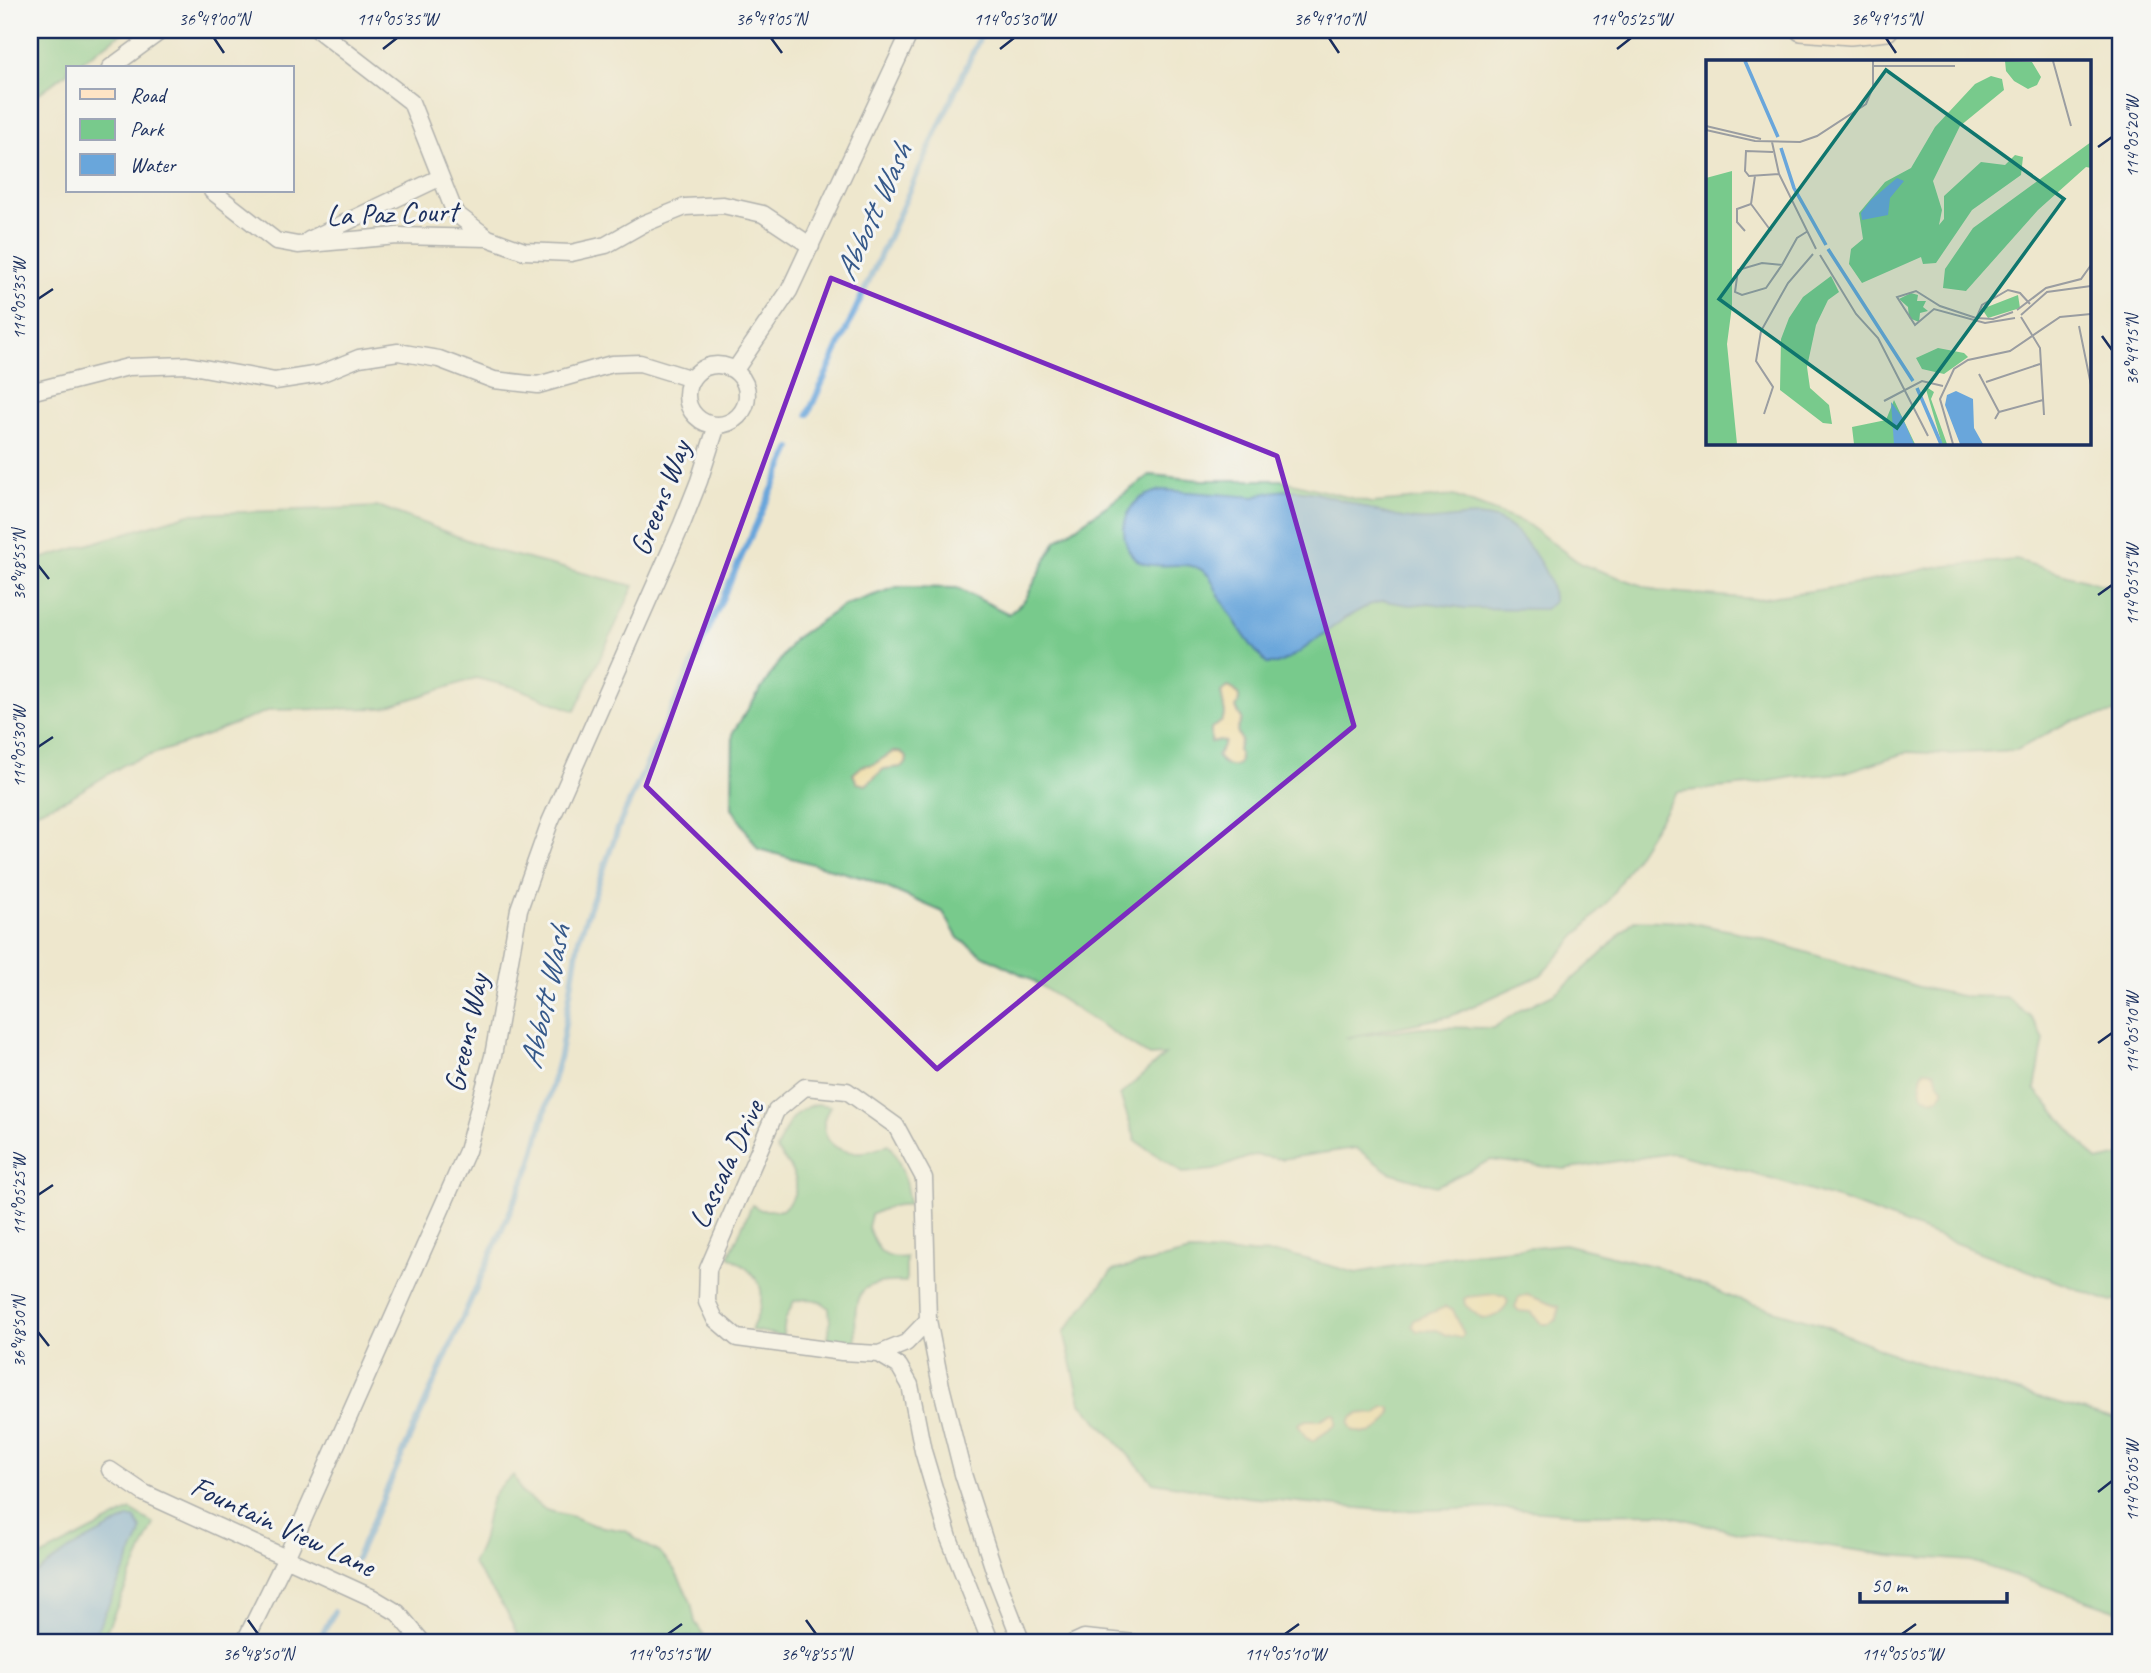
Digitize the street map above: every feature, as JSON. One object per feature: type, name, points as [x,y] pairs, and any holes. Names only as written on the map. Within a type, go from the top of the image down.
[{"type":"main road","points":[[1801,30],[1850,34],[1888,30]]},
{"type":"street","points":[[113,66],[162,30]]},
{"type":"street","points":[[318,30],[411,102],[455,213],[488,239],[524,251],[571,253],[606,246],[643,224],[685,207],[723,205],[763,214],[811,246]]},
{"type":"street","points":[[735,370],[789,291],[911,30]]},
{"type":"street","name":"La Paz Court","points":[[298,245],[439,178]]},
{"type":"street","name":"La Paz Court","points":[[213,192],[276,241],[298,245],[397,236],[488,239]]},
{"type":"street","points":[[30,392],[128,367],[187,365],[275,381],[320,374],[359,358],[398,352],[439,359],[494,380],[538,385],[612,364],[640,363],[692,379]]},
{"type":"street","points":[[716,365],[735,370],[746,386],[746,405],[735,420],[717,425],[700,419],[689,405],[687,396],[692,379],[698,372],[716,365]]},
{"type":"street","name":"Greens Way","points":[[244,1643],[286,1558],[467,1151],[493,1056],[519,909],[550,822],[682,524],[717,425]]},
{"type":"street","name":"Lascala Drive","points":[[928,1321],[906,1343],[879,1354],[842,1352],[737,1338],[715,1319],[707,1302],[708,1269],[776,1111],[805,1087],[847,1091],[896,1126],[924,1178],[928,1321],[941,1386],[963,1474],[997,1579],[1022,1643]]},
{"type":"street","points":[[879,1354],[899,1366],[910,1385],[923,1451],[949,1538],[991,1643]]},
{"type":"street","name":"Fountain View Lane","points":[[110,1469],[144,1493],[373,1598],[398,1613],[423,1643]]},
{"type":"street","points":[[1073,1643],[1084,1638],[1135,1643]]},
{"type":"highlighted area","points":[[831,278],[1277,456],[1354,726],[937,1069],[646,786]]},
{"type":"green space","points":[[30,30],[126,30],[76,66],[66,66],[66,73],[30,100]]},
{"type":"green space","points":[[1151,475],[1201,480],[1281,480],[1371,503],[1454,496],[1527,524],[1581,564],[1658,591],[1756,599],[1852,585],[1935,567],[2016,560],[2121,590],[2121,712],[2070,721],[2017,750],[1947,754],[1908,752],[1843,773],[1677,792],[1608,901],[1541,975],[1451,1016],[1345,1038],[1421,1027],[1493,1028],[1520,1010],[1555,993],[1599,956],[1634,920],[1688,922],[1747,934],[1919,987],[1961,996],[2006,997],[2030,1016],[2044,1039],[2035,1089],[2097,1161],[2121,1156],[2121,1300],[2111,1302],[1850,1203],[1673,1153],[1564,1169],[1491,1160],[1436,1186],[1389,1172],[1356,1148],[1282,1159],[1254,1155],[1214,1170],[1183,1173],[1136,1141],[1120,1095],[1165,1055],[1149,1056],[1027,977],[984,956],[958,938],[943,912],[867,879],[758,849],[732,808],[733,732],[794,639],[843,606],[897,587],[957,588],[1009,614],[1025,600],[1056,541]]},
{"type":"green space","points":[[381,507],[493,550],[634,586],[575,711],[517,688],[476,678],[383,708],[270,710],[127,763],[69,798],[30,814],[30,562],[189,514]]},
{"type":"green space","points":[[817,1104],[830,1106],[824,1120],[826,1134],[830,1142],[838,1148],[858,1152],[888,1144],[900,1165],[907,1189],[909,1205],[880,1210],[871,1215],[868,1227],[877,1246],[885,1255],[906,1257],[906,1282],[876,1284],[860,1294],[856,1313],[856,1342],[828,1341],[829,1308],[813,1300],[794,1301],[785,1320],[783,1336],[751,1330],[760,1306],[760,1287],[750,1271],[729,1256],[752,1205],[761,1210],[782,1210],[790,1202],[796,1180],[776,1150],[786,1127],[795,1115]]},
{"type":"green space","points":[[1564,1244],[1661,1268],[1736,1299],[1818,1323],[1898,1356],[2121,1421],[2121,1612],[1971,1561],[1889,1555],[1741,1533],[1660,1513],[1581,1514],[1497,1508],[1389,1511],[1247,1497],[1153,1482],[1081,1403],[1064,1332],[1112,1271],[1190,1252],[1288,1254],[1356,1273],[1461,1254]]},
{"type":"green space","points":[[514,1475],[522,1493],[546,1510],[593,1525],[626,1531],[659,1552],[674,1569],[691,1602],[695,1622],[709,1643],[521,1643],[506,1610],[472,1563],[482,1540],[491,1500],[499,1488]]},
{"type":"green space","points":[[131,1510],[154,1524],[101,1643],[30,1643],[30,1562]]},
{"type":"sand","points":[[1228,687],[1238,695],[1236,708],[1242,719],[1237,731],[1241,740],[1238,750],[1240,756],[1234,766],[1225,764],[1217,756],[1225,742],[1211,742],[1211,728],[1221,722],[1225,714],[1221,692]]},
{"type":"sand","points":[[893,752],[901,752],[907,758],[906,764],[884,769],[866,785],[857,783],[853,774],[862,766],[874,764]]},
{"type":"sand","points":[[1924,1070],[1935,1071],[1938,1082],[1944,1089],[1939,1098],[1932,1100],[1923,1096],[1921,1076]]},
{"type":"sand","points":[[1495,1294],[1505,1296],[1508,1301],[1504,1309],[1495,1316],[1482,1319],[1465,1305],[1464,1299],[1467,1297]]},
{"type":"sand","points":[[1527,1295],[1559,1307],[1556,1320],[1542,1324],[1530,1312],[1519,1311],[1515,1307],[1519,1297]]},
{"type":"sand","points":[[1445,1307],[1453,1310],[1464,1334],[1461,1338],[1437,1330],[1417,1331],[1412,1326],[1414,1320]]},
{"type":"sand","points":[[1384,1407],[1390,1407],[1392,1413],[1380,1428],[1371,1433],[1352,1430],[1349,1423],[1354,1416],[1376,1414]]},
{"type":"sand","points":[[1332,1413],[1336,1415],[1336,1425],[1313,1441],[1306,1438],[1298,1424],[1306,1420],[1319,1420]]},
{"type":"water","points":[[1162,490],[1255,497],[1275,491],[1295,490],[1418,520],[1488,517],[1508,526],[1527,544],[1543,567],[1553,602],[1545,609],[1465,608],[1384,601],[1369,605],[1345,618],[1297,654],[1277,664],[1267,664],[1237,624],[1209,576],[1200,569],[1189,566],[1152,565],[1132,556],[1124,534],[1129,512],[1141,498]]},
{"type":"water","points":[[128,1518],[135,1518],[141,1529],[140,1536],[91,1643],[30,1643],[30,1578],[70,1549]]},
{"type":"waterway","name":"Abbott Wash","points":[[808,414],[983,30]]},
{"type":"waterway","name":"Abbott Wash","points":[[356,1559],[531,1164],[560,1055],[579,938],[620,823],[791,448]]},
{"type":"waterway","name":"Abbott Wash","points":[[318,1643],[334,1612]]}]
